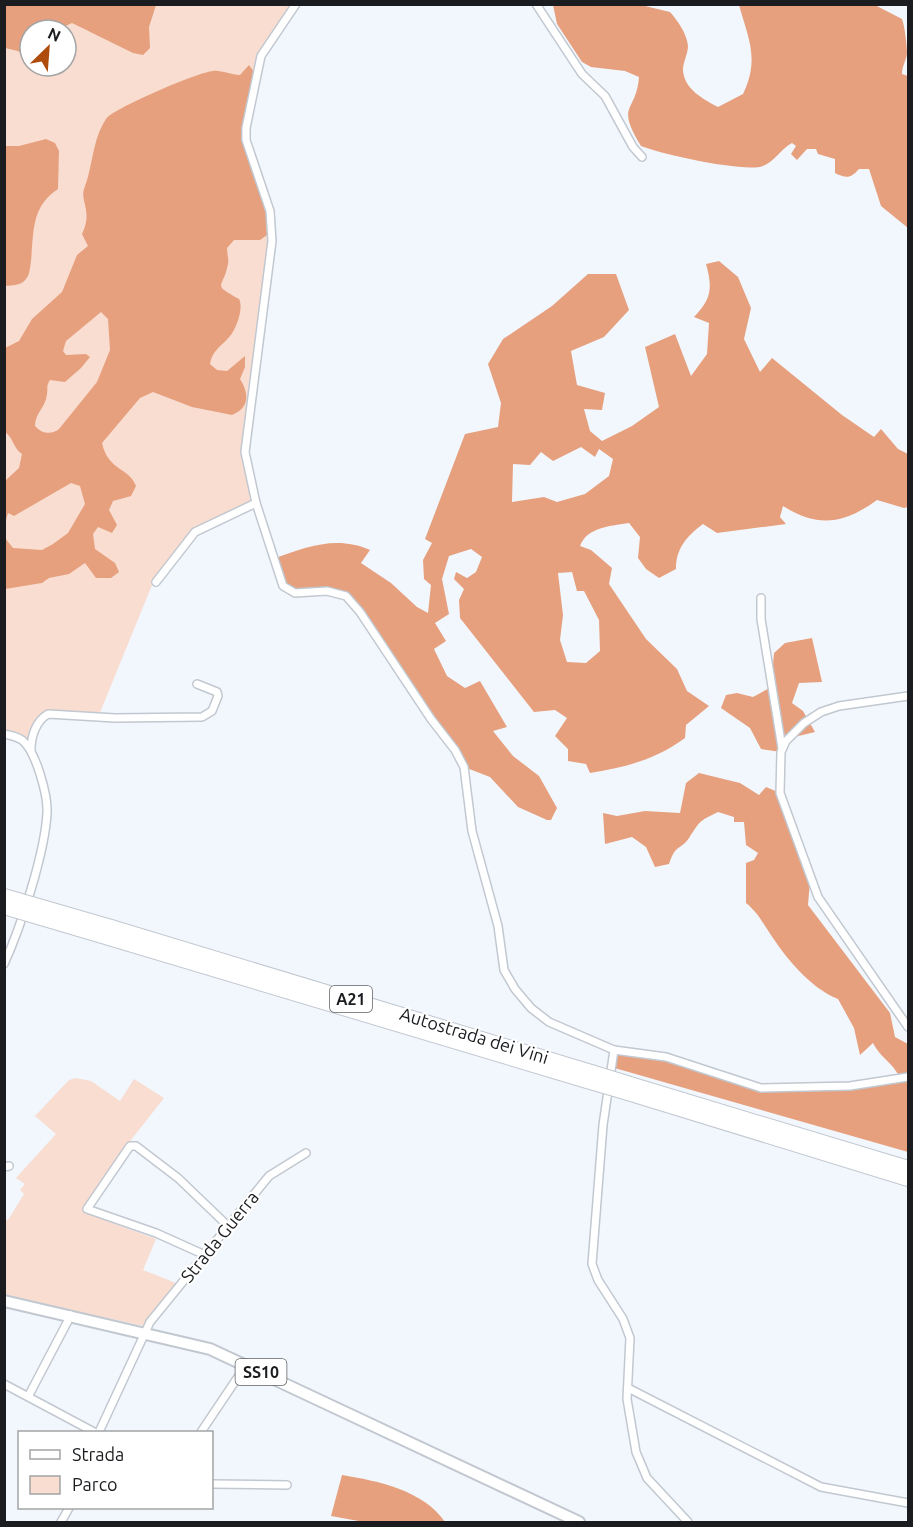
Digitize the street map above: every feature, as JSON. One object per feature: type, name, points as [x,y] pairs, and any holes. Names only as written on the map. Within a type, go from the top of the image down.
[{"type":"highway","name":"Autostrada dei Vini","points":[[4,896],[110,932],[589,1076],[909,1179]]},
{"type":"highway","name":"Autostrada dei Vini","points":[[4,907],[110,932]]},
{"type":"highway","name":"Autostrada dei Vini","points":[[629,1089],[909,1168]]},
{"type":"main road","name":"SS10","points":[[4,1301],[210,1349],[579,1522]]},
{"type":"street","points":[[536,4],[582,74],[605,96],[633,147],[642,158]]},
{"type":"street","points":[[296,5],[261,56],[246,128],[246,140],[270,211],[272,241],[245,452],[256,503],[283,586],[295,593],[327,591],[346,596],[360,612],[431,719],[455,750],[464,767],[472,831],[498,926],[504,970],[514,989],[531,1008],[549,1022],[614,1050],[666,1057],[761,1088],[850,1086],[909,1077]]},
{"type":"street","points":[[156,582],[195,532],[256,503]]},
{"type":"street","points":[[761,598],[761,619],[782,748],[780,793],[810,881],[818,897],[909,1026]]},
{"type":"street","points":[[4,963],[32,884],[47,815],[47,801],[31,750],[31,739],[43,717],[48,714],[115,718],[202,717],[212,711],[218,696],[217,692],[197,684]]},
{"type":"street","points":[[782,748],[789,737],[821,712],[838,706],[909,696]]},
{"type":"street","points":[[4,734],[22,740],[31,750]]},
{"type":"street","points":[[614,1050],[603,1125],[592,1264],[598,1280],[623,1319],[630,1338],[628,1388],[636,1452],[647,1478],[688,1522]]},
{"type":"street","points":[[205,1255],[87,1209],[130,1146],[136,1146],[178,1178],[228,1226]]},
{"type":"street","name":"Strada Guerra","points":[[99,1431],[150,1322],[269,1176],[306,1153]]},
{"type":"street","points":[[29,1395],[71,1315]]},
{"type":"street","points":[[202,1431],[246,1365]]},
{"type":"street","points":[[4,1384],[29,1395],[92,1431]]},
{"type":"street","points":[[628,1388],[821,1487],[909,1503]]},
{"type":"street","points":[[213,1484],[287,1485]]},
{"type":"green space","points":[[4,5],[296,5],[261,56],[246,128],[270,211],[272,241],[245,452],[256,503],[195,532],[152,585],[99,715],[48,712],[35,723],[28,739],[22,740],[4,734]]},
{"type":"green space","points":[[76,1078],[91,1081],[120,1101],[134,1079],[164,1098],[131,1140],[83,1212],[156,1239],[143,1270],[176,1283],[144,1326],[5,1296],[5,1219],[8,1220],[24,1194],[20,1190],[25,1184],[16,1178],[56,1134],[35,1116],[69,1080]]},
{"type":"shaded area","points":[[873,4],[902,19],[905,32],[907,54],[902,74],[908,76],[908,228],[881,206],[869,169],[859,169],[848,177],[839,175],[835,173],[835,159],[818,154],[816,149],[807,149],[797,160],[791,154],[796,146],[792,143],[763,166],[739,167],[703,162],[641,146],[633,132],[628,115],[639,77],[625,71],[591,67],[582,62],[557,24],[553,5],[641,5],[670,12],[682,28],[687,41],[688,49],[683,70],[687,83],[695,93],[718,107],[743,94],[751,70],[749,38],[739,5]]},
{"type":"shaded area","points":[[4,5],[156,5],[149,27],[150,48],[143,55],[133,53],[78,26],[78,18],[18,18],[18,51],[5,48]]},
{"type":"shaded area","points":[[249,65],[254,72],[242,126],[242,138],[266,210],[267,235],[260,240],[234,240],[227,248],[228,264],[221,285],[239,299],[240,313],[232,333],[215,352],[210,364],[217,370],[227,371],[245,356],[245,367],[240,379],[246,395],[245,404],[232,415],[192,407],[153,392],[140,398],[102,443],[109,459],[129,475],[136,486],[131,496],[113,501],[109,510],[117,525],[112,533],[98,527],[93,534],[95,549],[115,563],[119,572],[111,578],[96,578],[85,563],[69,574],[49,578],[42,583],[5,589],[5,538],[13,548],[42,550],[68,533],[85,504],[80,486],[71,483],[14,516],[8,513],[5,524],[5,481],[19,468],[22,454],[5,432],[5,348],[19,341],[32,319],[62,292],[77,255],[88,246],[82,234],[86,219],[83,193],[101,127],[106,119],[123,107],[204,73],[219,71],[240,75]],"holes":[[[101,312],[108,319],[110,350],[97,382],[59,429],[50,433],[41,431],[35,426],[35,421],[45,403],[50,380],[65,382],[90,357],[86,354],[66,355],[63,351],[66,341]]]},
{"type":"shaded area","points":[[46,139],[55,143],[59,151],[58,189],[49,196],[38,212],[27,277],[19,284],[5,286],[5,146],[19,146]]},
{"type":"shaded area","points":[[719,261],[738,277],[751,308],[744,339],[760,372],[772,358],[842,415],[874,437],[881,429],[898,449],[908,454],[908,507],[904,508],[877,500],[842,518],[819,520],[808,518],[783,506],[780,517],[786,524],[717,533],[703,524],[692,533],[680,549],[676,569],[659,578],[646,569],[638,558],[640,537],[629,523],[600,528],[588,535],[580,546],[591,550],[612,568],[609,584],[646,639],[677,669],[687,691],[709,706],[686,725],[685,738],[674,746],[628,765],[590,773],[586,764],[568,761],[568,749],[555,736],[567,718],[555,710],[534,712],[460,618],[459,600],[464,589],[454,579],[456,572],[467,578],[476,572],[482,557],[471,549],[449,556],[442,579],[449,614],[435,623],[446,641],[434,649],[447,676],[465,688],[480,681],[507,727],[493,731],[513,756],[539,776],[557,808],[551,820],[547,820],[518,807],[490,777],[464,767],[346,596],[327,591],[295,593],[283,586],[273,559],[321,544],[345,543],[370,550],[361,563],[391,583],[417,607],[428,613],[431,585],[424,579],[423,560],[432,543],[425,539],[465,434],[498,427],[501,403],[488,364],[503,339],[552,306],[588,274],[616,274],[629,310],[604,337],[571,351],[577,385],[605,393],[602,410],[584,409],[590,431],[602,441],[632,426],[659,407],[645,347],[675,334],[691,376],[707,354],[709,323],[694,317],[704,305],[709,293],[706,264]],"holes":[[[581,447],[595,457],[599,449],[613,459],[609,476],[585,494],[557,502],[544,497],[512,502],[513,464],[530,465],[541,452],[553,461]],[[572,572],[577,591],[584,591],[599,620],[600,651],[586,663],[567,662],[560,640],[563,615],[558,573]]]},
{"type":"shaded area","points":[[812,638],[822,682],[799,683],[792,703],[803,711],[815,732],[786,739],[781,752],[761,749],[750,728],[721,708],[726,695],[737,693],[753,697],[771,687],[774,653],[785,643]]},
{"type":"shaded area","points":[[699,773],[740,783],[759,795],[766,787],[780,793],[810,881],[808,905],[890,1013],[895,1037],[908,1044],[908,1152],[611,1067],[614,1050],[666,1057],[761,1088],[850,1086],[900,1078],[873,1043],[860,1055],[854,1028],[838,999],[808,980],[799,971],[746,903],[746,863],[754,860],[758,853],[746,845],[744,822],[734,822],[734,817],[718,812],[712,815],[698,824],[686,842],[676,850],[669,864],[655,867],[646,847],[632,837],[605,844],[603,813],[617,816],[645,811],[680,813],[686,783]]},
{"type":"shaded area","points":[[342,1475],[370,1480],[399,1489],[425,1502],[445,1522],[364,1522],[331,1516]]}]
